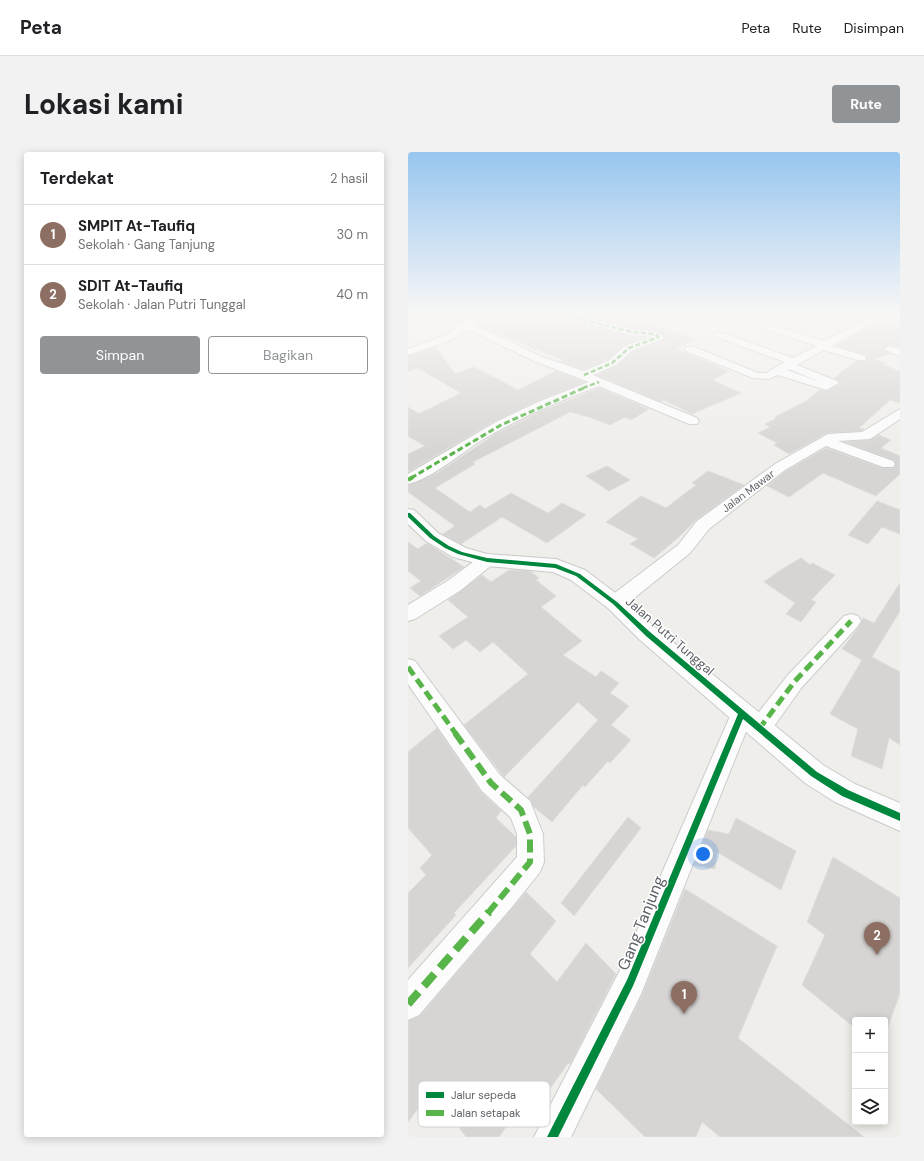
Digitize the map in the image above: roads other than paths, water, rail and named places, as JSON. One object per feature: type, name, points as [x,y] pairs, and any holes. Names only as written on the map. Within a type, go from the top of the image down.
[{"type":"street","points":[[547,362],[584,375],[693,420]]},
{"type":"street","points":[[584,375],[613,362]]},
{"type":"street","points":[[722,362],[757,376],[768,376],[795,362]]},
{"type":"street","points":[[778,371],[821,386],[826,387],[833,383],[786,362]]},
{"type":"street","points":[[408,480],[464,446],[526,412],[599,382]]},
{"type":"street","name":"Jalan Mawar","points":[[615,603],[684,550],[698,531],[712,518],[767,476],[824,441],[833,437],[865,436],[900,413]]},
{"type":"street","points":[[824,441],[888,464]]},
{"type":"street","name":"Jalan Putri Tunggal","points":[[408,514],[420,528],[447,547],[460,553],[487,560],[556,566],[567,569],[589,583],[615,603],[648,634],[789,755],[830,785],[878,808],[900,816]]},
{"type":"street","points":[[408,614],[455,585],[487,560]]},
{"type":"street","name":"Gang Tanjung","points":[[552,1137],[630,983],[751,721],[795,681],[851,621]]},
{"type":"street","points":[[408,667],[491,783],[521,810],[530,834],[530,862],[502,897],[408,1004]]},
{"type":"place","name":"SDIT At-Taufiq","points":[[877,955]]},
{"type":"place","name":"SMPIT At-Taufiq","points":[[684,1014]]}]
